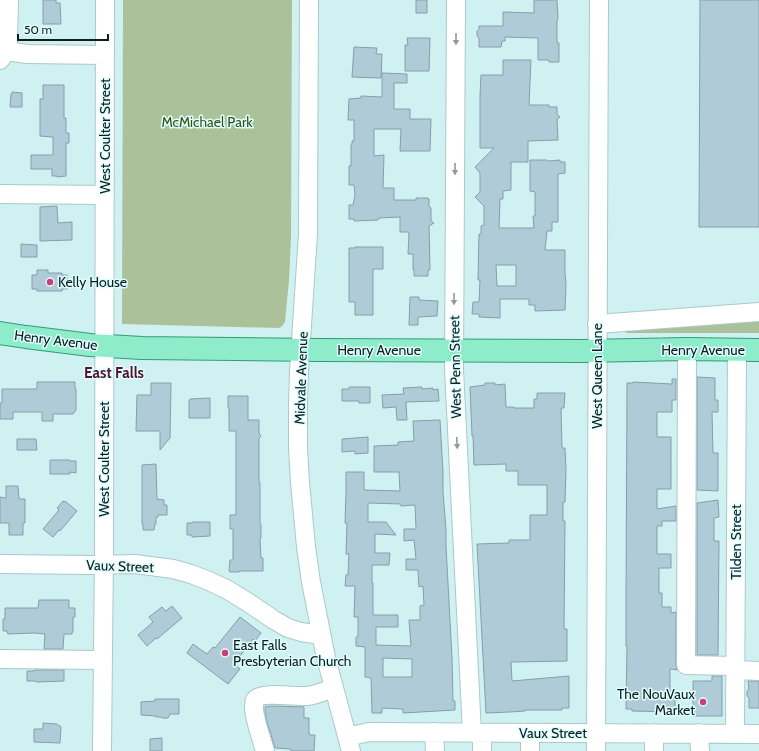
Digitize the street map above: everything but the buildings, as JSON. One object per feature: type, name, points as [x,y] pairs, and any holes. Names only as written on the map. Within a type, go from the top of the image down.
[{"type":"main road","name":"Henry Avenue","points":[[0,333],[104,346],[165,348],[597,351],[687,349],[759,350]]},
{"type":"street","points":[[9,0],[8,40],[3,56],[27,54],[105,55]]},
{"type":"street","name":"West Coulter Street","points":[[102,751],[104,564],[105,0]]},
{"type":"street","name":"Midvale Avenue","points":[[309,0],[308,234],[298,405],[298,448],[310,582],[333,688],[349,744]]},
{"type":"street","name":"West Penn Street","points":[[456,0],[453,350],[477,733],[482,751]]},
{"type":"street","name":"West Queen Lane","points":[[596,751],[599,0]]},
{"type":"street","points":[[0,194],[104,195]]},
{"type":"street","points":[[597,324],[759,312]]},
{"type":"street","points":[[687,349],[686,665],[759,671]]},
{"type":"street","name":"Tilden Street","points":[[735,734],[737,350]]},
{"type":"street","name":"Vaux Street","points":[[0,564],[135,564],[173,569],[191,574],[228,590],[288,628],[301,632],[321,635]]},
{"type":"street","points":[[0,659],[103,660]]},
{"type":"street","points":[[265,751],[255,715],[255,700],[268,695],[314,695],[333,688]]},
{"type":"street","name":"Vaux Street","points":[[349,744],[369,732],[654,733],[699,742],[735,734],[759,734]]},
{"type":"street","points":[[434,732],[435,751]]},
{"type":"street","points":[[530,733],[530,751]]},
{"type":"street","points":[[654,733],[654,751]]},
{"type":"green space","name":"McMichael Park","points":[[123,0],[292,0],[291,238],[285,322],[279,328],[122,324]]},
{"type":"green space","points":[[759,316],[759,333],[626,333],[627,326]]},
{"type":"place","name":"Kelly House","points":[[50,282]]},
{"type":"place","name":"East Falls Presbyterian Church","points":[[225,653]]},
{"type":"place","name":"The NouVaux Market","points":[[703,702]]},
{"type":"district","name":"East Falls","points":[[114,373]]}]
